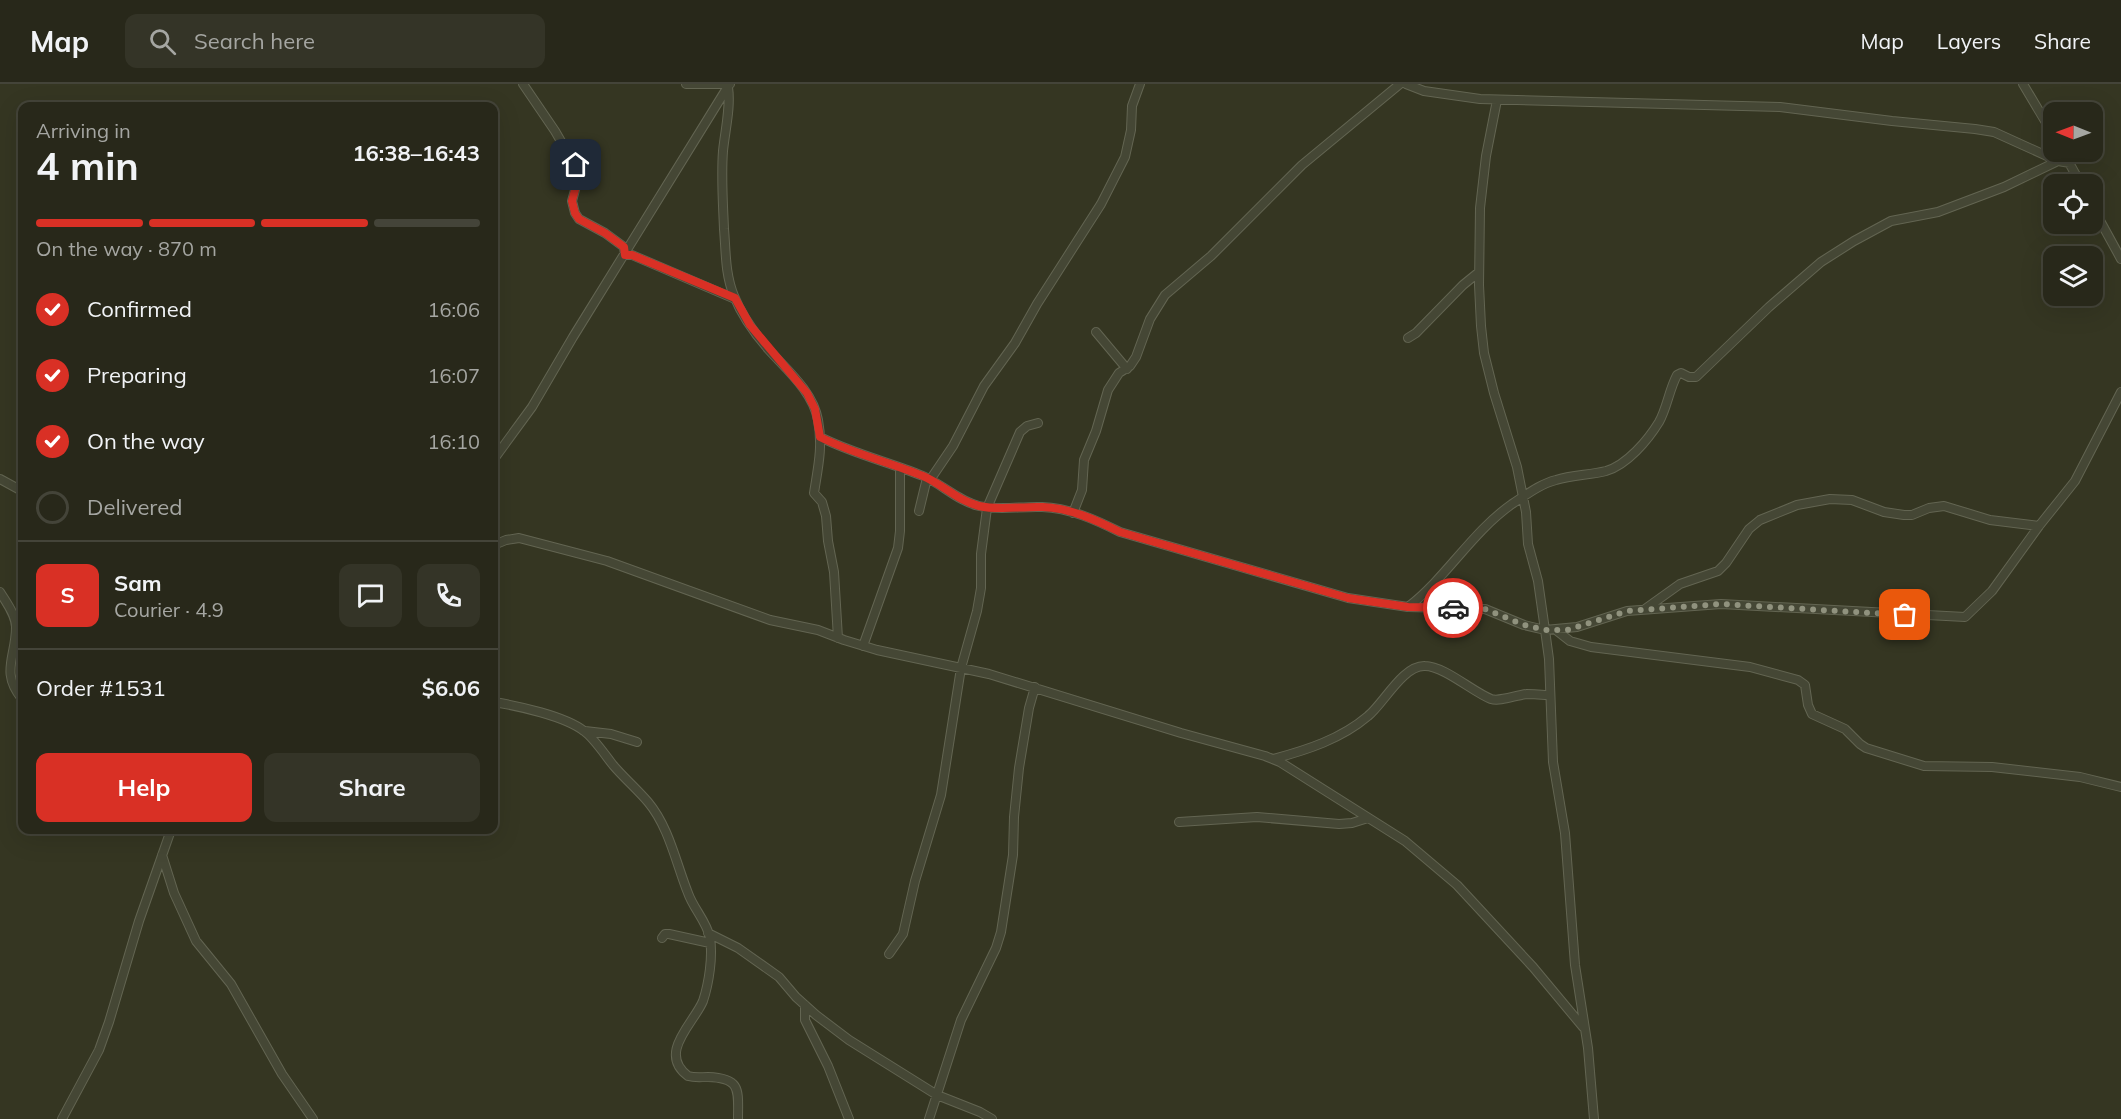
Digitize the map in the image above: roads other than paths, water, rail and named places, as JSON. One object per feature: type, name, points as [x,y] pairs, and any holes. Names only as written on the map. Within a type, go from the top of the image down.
[{"type":"street","points":[[523,84],[555,131],[577,169],[578,179],[572,201],[575,213],[579,219],[605,233],[624,247],[625,255]]},
{"type":"street","points":[[686,84],[729,85]]},
{"type":"street","points":[[918,511],[928,479],[953,446],[980,394],[1015,343],[1032,311],[1101,204],[1125,157],[1131,130],[1132,106],[1140,84]]},
{"type":"street","points":[[1073,513],[1082,490],[1084,460],[1096,431],[1108,390],[1113,380],[1136,357],[1150,319],[1165,295],[1211,256],[1302,165],[1400,84]]},
{"type":"street","points":[[1406,84],[1437,93],[1497,100],[1744,105],[1830,112],[1994,132],[2043,154]]},
{"type":"street","points":[[2023,84],[2043,118]]},
{"type":"street","points":[[498,454],[532,407],[729,85]]},
{"type":"street","points":[[729,85],[722,179],[726,268],[735,298],[750,325],[807,393],[815,409],[820,437],[820,468],[814,491],[822,502],[826,516],[834,572],[838,638]]},
{"type":"street","points":[[1497,100],[1483,181],[1479,227],[1484,353],[1517,467],[1528,544],[1538,581],[1549,659],[1553,762],[1565,833],[1575,965],[1588,1048],[1594,1119]]},
{"type":"street","points":[[1408,607],[1437,581],[1483,528],[1542,485],[1554,480],[1606,471],[1626,460],[1659,422],[1677,375],[1681,373],[1689,377],[1696,376],[1821,262],[1891,221],[1938,212],[1955,206],[2004,187],[2056,162]]},
{"type":"street","points":[[2062,162],[2070,164],[2076,174]]},
{"type":"street","points":[[2103,226],[2121,260]]},
{"type":"street","points":[[625,255],[632,255],[735,298]]},
{"type":"street","points":[[1408,338],[1479,272]]},
{"type":"street","points":[[1096,332],[1126,369]]},
{"type":"street","points":[[820,437],[844,449],[928,479],[967,502],[987,508],[1045,507],[1073,513],[1098,521],[1120,532],[1348,598],[1408,607],[1485,609],[1524,625],[1545,630],[1577,627],[1627,611],[1735,604],[1965,617],[1992,591],[2038,526],[2075,481],[2121,392]]},
{"type":"street","points":[[889,954],[903,934],[915,880],[941,795],[961,668],[981,588],[981,554],[987,508],[1020,432],[1027,426],[1038,423]]},
{"type":"street","points":[[863,646],[898,548],[900,468]]},
{"type":"street","points":[[0,479],[18,489]]},
{"type":"street","points":[[1645,609],[1680,584],[1718,571],[1749,530],[1760,520],[1797,505],[1830,499],[1852,500],[1884,512],[1904,515],[1944,506],[1990,520],[2038,526]]},
{"type":"street","points":[[498,543],[519,538],[597,558],[771,620],[818,630],[863,646],[1035,687],[1086,705],[1273,759],[1405,841],[1457,885],[1533,967],[1583,1027]]},
{"type":"street","points":[[0,592],[16,627],[9,660],[9,673],[12,688],[18,695]]},
{"type":"street","points":[[1556,630],[1570,640],[1591,647],[1750,668],[1798,680],[1805,685],[1812,714],[1841,726],[1866,748],[1912,763],[1924,766],[2015,769],[2080,777],[2121,787]]},
{"type":"street","points":[[1273,759],[1301,752],[1354,727],[1370,714],[1402,677],[1418,667],[1429,666],[1440,670],[1491,699],[1530,694],[1550,695]]},
{"type":"street","points":[[929,1119],[962,1020],[996,948],[1003,922],[1013,855],[1018,768],[1035,687]]},
{"type":"street","points":[[498,703],[557,718],[585,731],[611,734],[637,742]]},
{"type":"street","points":[[585,731],[630,786],[648,802],[655,813],[672,848],[689,896],[708,933],[710,966],[704,996],[678,1043],[677,1057],[680,1068],[688,1076],[722,1078],[736,1086],[738,1119]]},
{"type":"street","points":[[1179,822],[1257,817],[1339,824],[1368,818]]},
{"type":"street","points":[[62,1119],[99,1050],[139,921],[170,834]]},
{"type":"street","points":[[162,855],[174,893],[196,940],[231,984],[282,1074],[313,1119]]},
{"type":"street","points":[[708,933],[738,948],[779,977],[805,1005],[849,1040],[937,1095],[992,1119]]},
{"type":"street","points":[[662,938],[665,934],[669,934],[710,943]]},
{"type":"street","points":[[805,1005],[805,1020],[828,1066],[849,1119]]}]
